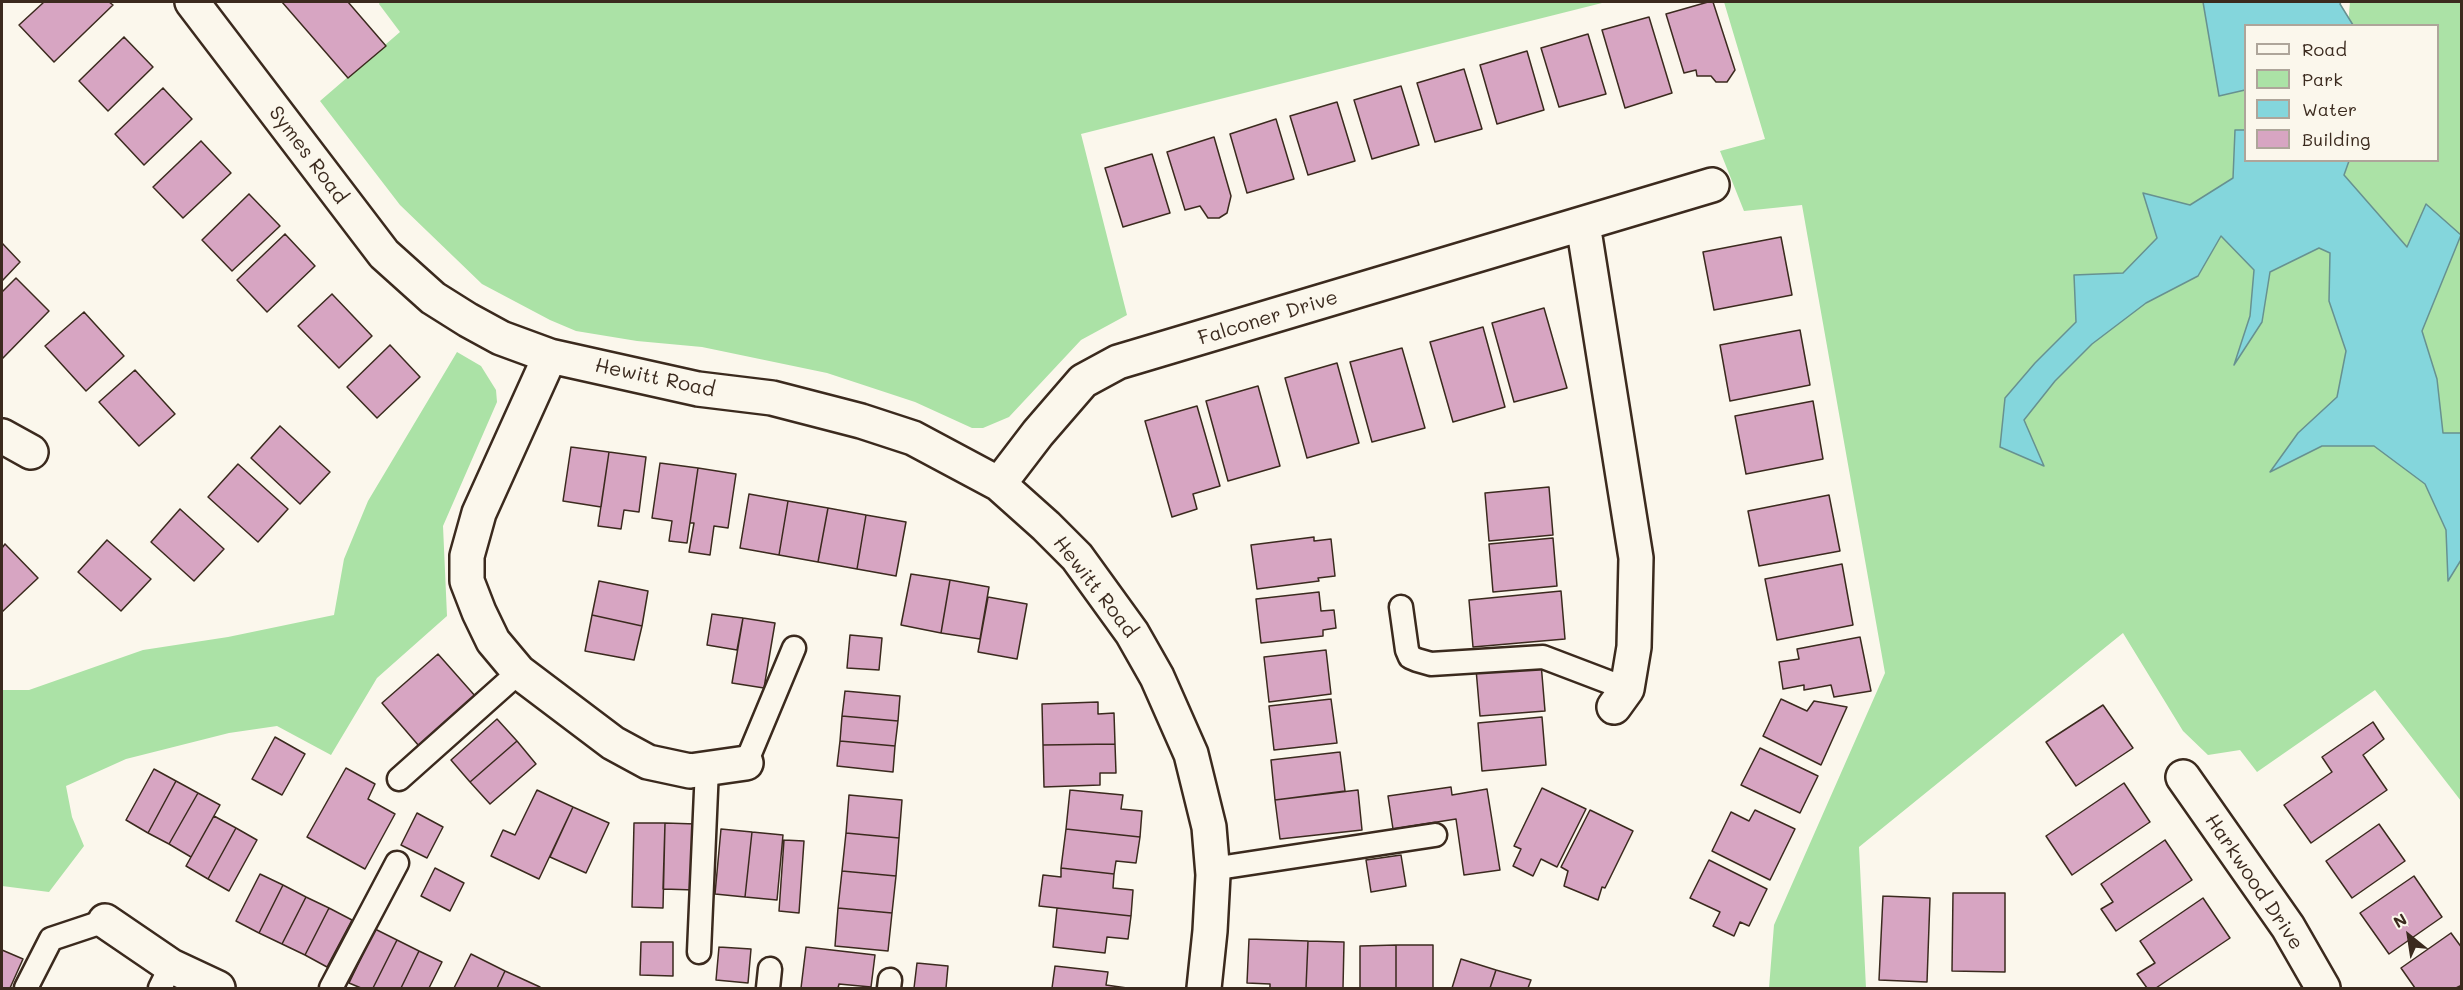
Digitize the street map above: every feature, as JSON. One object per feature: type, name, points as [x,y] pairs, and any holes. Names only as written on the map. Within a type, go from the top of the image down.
[{"type":"street","name":"Symes Road","points":[[192,2],[377,246],[433,298]]},
{"type":"street","name":"Falconer Drive","points":[[999,484],[1038,433],[1083,381],[1118,362],[1712,185]]},
{"type":"street","points":[[1583,224],[1636,558],[1634,647],[1621,698]]},
{"type":"street","name":"Hewitt Road","points":[[433,298],[501,338],[550,356],[698,389],[772,398],[861,421],[913,438],[999,484],[1046,526],[1077,557],[1132,633],[1157,677],[1183,734],[1200,784],[1209,827],[1212,868],[1210,931],[1204,988]]},
{"type":"street","points":[[550,356],[479,513],[467,556],[467,581],[479,612],[493,641],[519,672],[605,737],[648,762],[690,771],[746,763]]},
{"type":"street","points":[[2,436],[31,452]]},
{"type":"street","name":"Harkwood Drive","points":[[2183,777],[2288,927],[2323,988]]},
{"type":"street","points":[[105,921],[166,977],[218,988]]},
{"type":"lane","points":[[1401,607],[1407,650],[1410,657],[1417,660],[1431,664],[1543,657],[1621,698]]},
{"type":"lane","points":[[746,763],[794,648]]},
{"type":"lane","points":[[399,779],[519,672]]},
{"type":"lane","points":[[699,952],[707,768]]},
{"type":"lane","points":[[1212,868],[1435,835]]},
{"type":"lane","points":[[331,988],[397,863]]},
{"type":"lane","points":[[26,988],[51,939],[105,921]]},
{"type":"green space","points":[[380,2],[1606,2],[1081,134],[1127,315],[1081,340],[1009,417],[983,428],[972,428],[915,402],[827,373],[702,347],[637,341],[576,331],[482,284],[400,205],[320,101],[400,32],[379,4]]},
{"type":"green space","points":[[1724,2],[2217,2],[2244,59],[2244,162],[2439,162],[2439,24],[2348,24],[2350,2],[2461,2],[2461,801],[2375,690],[2257,772],[2240,750],[2208,755],[2183,731],[2123,633],[1859,847],[1866,988],[1769,988],[1774,925],[1885,673],[1802,205],[1744,211],[1720,151],[1765,139]]},
{"type":"green space","points":[[457,352],[481,366],[496,390],[497,402],[443,526],[447,616],[377,678],[331,755],[277,726],[229,733],[126,759],[66,786],[72,817],[84,846],[49,892],[2,886],[2,690],[29,690],[143,650],[228,637],[334,615],[344,559],[368,501]]},
{"type":"water","points":[[2203,2],[2341,2],[2340,4],[2352,24],[2244,24],[2244,90],[2219,96]]},
{"type":"water","points":[[2235,130],[2244,130],[2244,162],[2349,162],[2344,175],[2407,247],[2426,204],[2461,235],[2422,331],[2437,379],[2443,433],[2461,433],[2461,560],[2448,581],[2446,530],[2425,484],[2374,446],[2322,446],[2270,472],[2298,433],[2337,397],[2346,351],[2329,301],[2330,253],[2319,248],[2270,272],[2262,322],[2234,365],[2250,316],[2254,270],[2221,236],[2198,276],[2146,303],[2092,344],[2055,381],[2024,420],[2044,466],[2000,447],[2005,398],[2035,363],[2076,322],[2074,275],[2123,273],[2157,238],[2143,193],[2190,205],[2233,178]]},
{"type":"building","points":[[44,2],[109,2],[113,5],[54,62],[19,25]]},
{"type":"building","points":[[282,2],[348,2],[386,46],[348,78]]},
{"type":"building","points":[[1713,2],[1735,70],[1727,82],[1716,82],[1711,76],[1697,76],[1696,70],[1684,73],[1666,14]]},
{"type":"building","points":[[1649,17],[1672,93],[1625,108],[1602,30]]},
{"type":"building","points":[[1588,34],[1606,94],[1559,107],[1541,48]]},
{"type":"building","points":[[124,37],[153,67],[108,111],[79,81]]},
{"type":"building","points":[[1527,51],[1544,110],[1497,124],[1480,65]]},
{"type":"building","points":[[1464,69],[1482,129],[1435,142],[1417,83]]},
{"type":"building","points":[[1401,86],[1419,145],[1372,159],[1354,100]]},
{"type":"building","points":[[163,88],[192,119],[144,165],[115,134]]},
{"type":"building","points":[[1337,102],[1355,161],[1308,175],[1290,116]]},
{"type":"building","points":[[1276,119],[1294,179],[1247,193],[1230,134]]},
{"type":"building","points":[[1214,137],[1231,196],[1227,213],[1219,218],[1208,218],[1200,206],[1185,210],[1167,152]]},
{"type":"building","points":[[201,141],[231,173],[183,218],[153,187]]},
{"type":"building","points":[[1152,154],[1170,213],[1123,227],[1105,168]]},
{"type":"building","points":[[249,194],[280,226],[232,271],[202,240]]},
{"type":"building","points":[[285,234],[315,266],[267,312],[237,280]]},
{"type":"building","points":[[1781,237],[1792,295],[1714,310],[1703,252]]},
{"type":"building","points":[[2,243],[20,262],[2,281]]},
{"type":"building","points":[[16,278],[49,311],[2,359],[2,292]]},
{"type":"building","points":[[332,294],[372,336],[339,368],[298,326]]},
{"type":"building","points":[[1544,308],[1567,388],[1514,402],[1492,323]]},
{"type":"building","points":[[84,312],[124,356],[86,391],[45,346]]},
{"type":"building","points":[[1483,327],[1505,407],[1453,422],[1430,342]]},
{"type":"building","points":[[1800,330],[1810,385],[1730,401],[1720,345]]},
{"type":"building","points":[[390,345],[420,377],[377,418],[347,387]]},
{"type":"building","points":[[1402,348],[1425,428],[1372,442],[1350,362]]},
{"type":"building","points":[[1337,363],[1359,443],[1307,458],[1285,378]]},
{"type":"building","points":[[135,370],[175,414],[139,446],[99,402]]},
{"type":"building","points":[[1258,386],[1280,466],[1228,481],[1206,401]]},
{"type":"building","points":[[1813,401],[1823,459],[1746,474],[1735,416]]},
{"type":"building","points":[[1197,406],[1220,486],[1193,494],[1197,509],[1172,517],[1145,421]]},
{"type":"building","points":[[280,426],[330,472],[300,504],[251,458]]},
{"type":"building","points":[[571,447],[609,452],[601,507],[563,501]]},
{"type":"building","points":[[609,452],[646,457],[639,512],[624,510],[621,529],[598,526]]},
{"type":"building","points":[[660,463],[698,468],[687,543],[669,541],[672,521],[652,518]]},
{"type":"building","points":[[238,464],[288,509],[258,542],[208,497]]},
{"type":"building","points":[[698,468],[736,474],[728,528],[714,526],[710,555],[689,552],[694,523],[690,523]]},
{"type":"building","points":[[1549,487],[1553,535],[1489,541],[1485,493]]},
{"type":"building","points":[[749,494],[788,501],[779,555],[740,548]]},
{"type":"building","points":[[1829,495],[1840,551],[1759,566],[1748,511]]},
{"type":"building","points":[[788,501],[828,508],[818,562],[779,555]]},
{"type":"building","points":[[828,508],[866,515],[857,569],[818,562]]},
{"type":"building","points":[[180,509],[224,549],[194,581],[151,542]]},
{"type":"building","points":[[866,515],[906,522],[896,576],[857,569]]},
{"type":"building","points":[[1314,537],[1314,541],[1331,539],[1335,576],[1318,578],[1319,581],[1257,589],[1251,545]]},
{"type":"building","points":[[1553,538],[1557,586],[1493,592],[1489,544]]},
{"type":"building","points":[[107,540],[151,579],[121,611],[78,572]]},
{"type":"building","points":[[5,544],[38,578],[2,612],[2,548]]},
{"type":"building","points":[[1842,564],[1853,625],[1777,640],[1765,579]]},
{"type":"building","points":[[911,574],[950,580],[941,633],[901,625]]},
{"type":"building","points":[[950,580],[989,587],[980,639],[941,633]]},
{"type":"building","points":[[599,581],[648,591],[642,626],[592,615]]},
{"type":"building","points":[[1561,591],[1565,639],[1473,647],[1469,600]]},
{"type":"building","points":[[1319,592],[1321,611],[1334,610],[1336,628],[1323,630],[1323,636],[1261,643],[1256,599]]},
{"type":"building","points":[[988,597],[1027,604],[1017,659],[978,652]]},
{"type":"building","points":[[712,614],[743,618],[737,650],[707,645]]},
{"type":"building","points":[[592,615],[642,626],[634,660],[585,651]]},
{"type":"building","points":[[743,618],[775,623],[764,688],[732,683]]},
{"type":"building","points":[[850,635],[882,638],[879,670],[847,668]]},
{"type":"building","points":[[1860,637],[1871,691],[1834,697],[1831,685],[1804,690],[1804,685],[1783,689],[1779,662],[1799,659],[1797,649]]},
{"type":"building","points":[[1326,650],[1331,694],[1269,702],[1264,657]]},
{"type":"building","points":[[438,654],[476,697],[419,746],[382,703]]},
{"type":"building","points":[[1541,663],[1545,711],[1480,716],[1476,669]]},
{"type":"building","points":[[845,691],[900,696],[898,721],[842,716]]},
{"type":"building","points":[[1331,699],[1337,743],[1274,750],[1269,706]]},
{"type":"building","points":[[1781,699],[1807,711],[1814,701],[1847,707],[1821,765],[1763,736]]},
{"type":"building","points":[[1098,702],[1098,714],[1114,713],[1115,744],[1043,745],[1042,704]]},
{"type":"building","points":[[2103,705],[2133,748],[2076,786],[2046,742]]},
{"type":"building","points":[[842,716],[898,721],[895,746],[840,741]]},
{"type":"building","points":[[1542,717],[1546,765],[1482,771],[1478,723]]},
{"type":"building","points":[[497,719],[517,741],[470,782],[451,760]]},
{"type":"building","points":[[2373,722],[2384,739],[2363,755],[2387,790],[2311,843],[2284,805],[2332,772],[2322,757]]},
{"type":"building","points":[[275,737],[305,754],[282,795],[252,779]]},
{"type":"building","points":[[517,741],[536,764],[490,804],[470,782]]},
{"type":"building","points":[[840,741],[895,746],[893,772],[837,766]]},
{"type":"building","points":[[1115,744],[1116,773],[1100,773],[1100,785],[1044,787],[1043,745]]},
{"type":"building","points":[[1760,748],[1818,776],[1800,813],[1741,785]]},
{"type":"building","points":[[1340,752],[1345,791],[1275,800],[1271,760]]},
{"type":"building","points":[[346,768],[375,784],[368,799],[395,814],[365,869],[307,837]]},
{"type":"building","points":[[154,769],[176,781],[148,833],[126,820]]},
{"type":"building","points":[[176,781],[198,793],[169,844],[148,833]]},
{"type":"building","points":[[2124,783],[2150,822],[2072,875],[2046,836]]},
{"type":"building","points":[[1451,787],[1452,795],[1487,789],[1500,870],[1464,875],[1456,819],[1393,829],[1388,796]]},
{"type":"building","points":[[1542,788],[1586,809],[1557,867],[1541,859],[1533,876],[1513,866],[1521,849],[1514,846]]},
{"type":"building","points":[[537,790],[573,807],[539,879],[491,856],[503,830],[515,835]]},
{"type":"building","points":[[1070,790],[1123,795],[1121,809],[1142,811],[1140,837],[1066,829]]},
{"type":"building","points":[[1358,790],[1362,830],[1280,839],[1275,800]]},
{"type":"building","points":[[198,793],[220,805],[191,857],[169,844]]},
{"type":"building","points":[[849,795],[902,800],[899,838],[846,833]]},
{"type":"building","points":[[573,807],[609,823],[586,873],[550,857]]},
{"type":"building","points":[[1590,810],[1633,831],[1605,888],[1602,887],[1598,900],[1564,886],[1568,871],[1561,867]]},
{"type":"building","points":[[1755,810],[1795,829],[1770,880],[1712,851],[1731,812],[1749,821]]},
{"type":"building","points":[[417,813],[443,827],[427,858],[401,845]]},
{"type":"building","points":[[214,816],[236,828],[208,879],[186,866]]},
{"type":"building","points":[[634,823],[665,823],[663,908],[632,907]]},
{"type":"building","points":[[665,823],[696,824],[695,890],[663,889]]},
{"type":"building","points":[[2379,824],[2405,861],[2352,898],[2326,861]]},
{"type":"building","points":[[236,828],[257,840],[229,891],[208,879]]},
{"type":"building","points":[[721,829],[752,832],[745,897],[715,894]]},
{"type":"building","points":[[1066,829],[1140,837],[1136,863],[1116,861],[1114,874],[1061,868]]},
{"type":"building","points":[[752,832],[783,835],[777,900],[745,897]]},
{"type":"building","points":[[846,833],[899,838],[896,876],[842,871]]},
{"type":"building","points":[[784,840],[804,841],[799,913],[779,911]]},
{"type":"building","points":[[2165,840],[2192,880],[2116,931],[2101,909],[2113,902],[2101,884]]},
{"type":"building","points":[[1401,855],[1406,886],[1371,892],[1366,860]]},
{"type":"building","points":[[1709,860],[1767,889],[1749,926],[1740,922],[1734,936],[1713,926],[1720,912],[1690,898]]},
{"type":"building","points":[[435,868],[464,883],[450,911],[421,896]]},
{"type":"building","points":[[1061,868],[1114,874],[1113,888],[1133,890],[1131,916],[1039,906],[1043,875],[1061,877]]},
{"type":"building","points":[[842,871],[896,876],[892,913],[838,908]]},
{"type":"building","points":[[260,874],[283,885],[259,933],[236,921]]},
{"type":"building","points":[[2414,876],[2442,917],[2389,954],[2360,913]]},
{"type":"building","points":[[283,885],[306,897],[282,944],[259,933]]},
{"type":"building","points":[[1953,893],[2005,893],[2005,972],[1952,971]]},
{"type":"building","points":[[1883,896],[1930,898],[1927,982],[1879,980]]},
{"type":"building","points":[[306,897],[329,908],[305,955],[282,944]]},
{"type":"building","points":[[2203,898],[2230,938],[2156,988],[2147,988],[2137,974],[2155,963],[2140,941]]},
{"type":"building","points":[[329,908],[352,920],[327,967],[305,955]]},
{"type":"building","points":[[838,908],[892,913],[888,951],[835,946]]},
{"type":"building","points":[[1057,908],[1131,916],[1128,939],[1107,937],[1105,953],[1053,947]]},
{"type":"building","points":[[375,929],[397,940],[373,988],[361,988],[349,983]]},
{"type":"building","points":[[2451,933],[2462,948],[2462,985],[2456,988],[2415,988],[2401,968]]},
{"type":"building","points":[[1249,939],[1308,941],[1306,988],[1270,988],[1270,984],[1247,983]]},
{"type":"building","points":[[397,940],[419,951],[401,988],[373,988]]},
{"type":"building","points":[[1308,941],[1344,942],[1343,988],[1306,988]]},
{"type":"building","points":[[641,942],[673,942],[673,976],[640,975]]},
{"type":"building","points":[[1396,945],[1396,988],[1360,988],[1360,946]]},
{"type":"building","points":[[1396,945],[1433,945],[1433,988],[1396,988]]},
{"type":"building","points":[[719,947],[751,949],[748,983],[716,980]]},
{"type":"building","points":[[806,947],[875,955],[871,987],[839,984],[838,988],[801,988]]},
{"type":"building","points":[[2,950],[23,959],[10,988],[2,988]]},
{"type":"building","points":[[419,951],[442,962],[429,988],[401,988]]},
{"type":"building","points":[[471,954],[505,971],[497,988],[454,988]]},
{"type":"building","points":[[1461,959],[1496,970],[1490,988],[1452,988]]},
{"type":"building","points":[[917,963],[948,966],[946,988],[914,988]]},
{"type":"building","points":[[1055,966],[1108,972],[1106,985],[1127,988],[1052,988]]},
{"type":"building","points":[[1496,970],[1531,980],[1528,988],[1490,988]]},
{"type":"building","points":[[505,971],[540,987],[497,988]]}]
